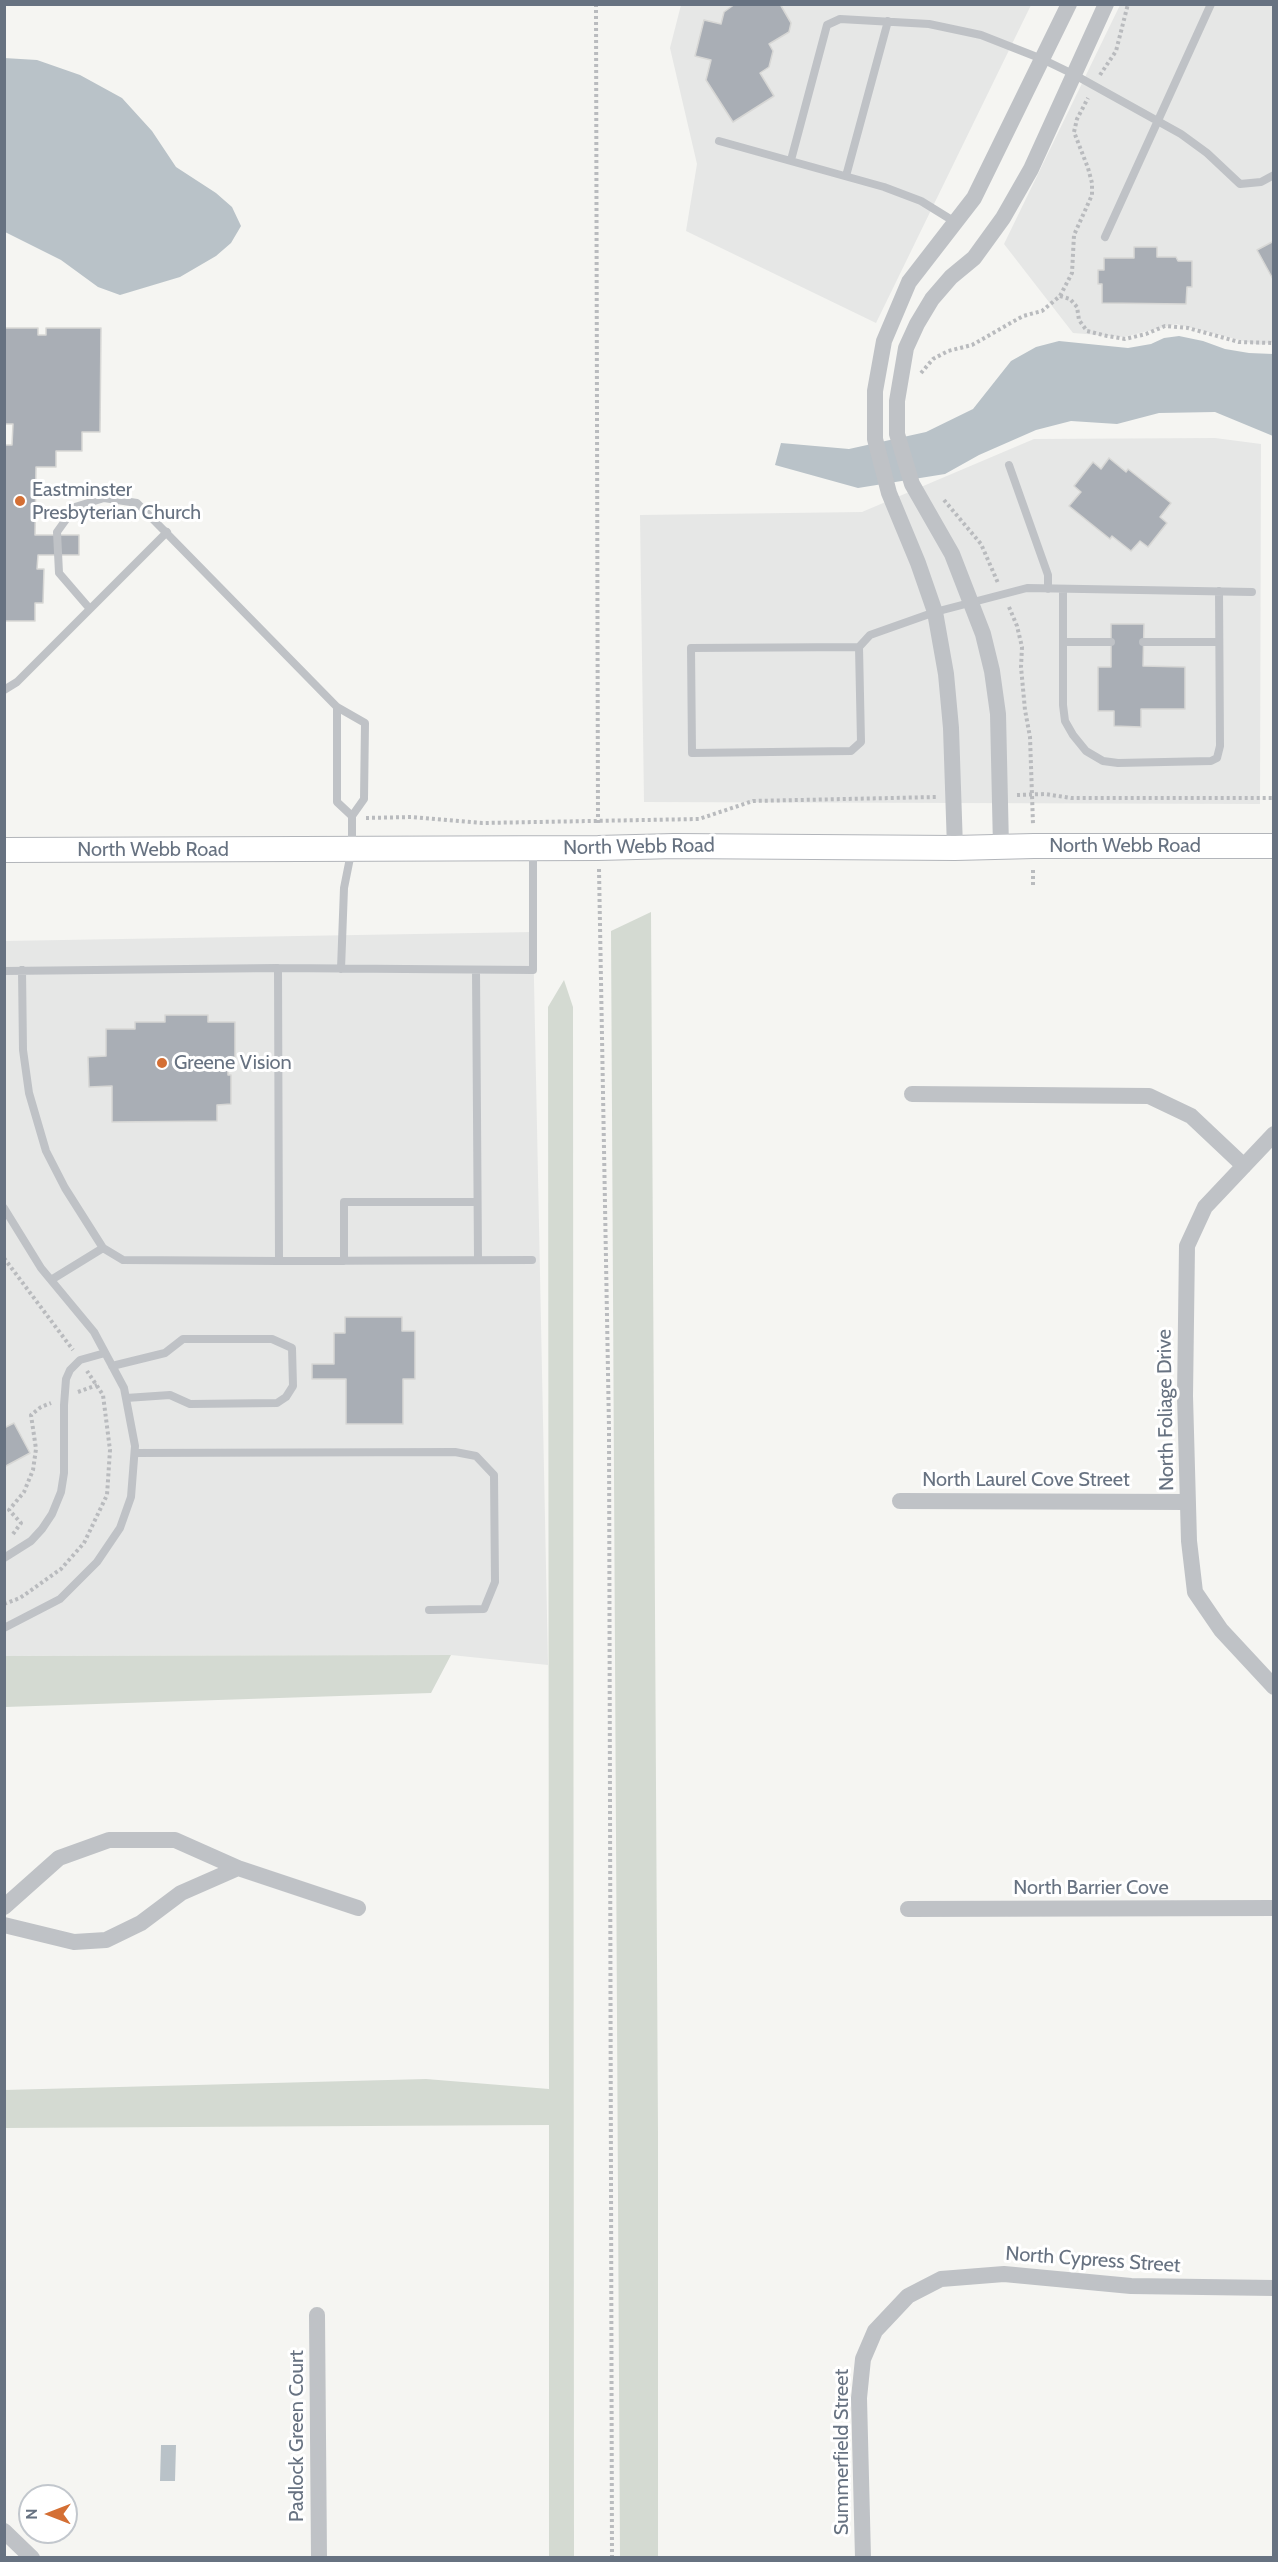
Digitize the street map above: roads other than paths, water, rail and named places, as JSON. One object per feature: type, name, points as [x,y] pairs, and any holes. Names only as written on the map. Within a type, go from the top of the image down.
[{"type":"main road","name":"North Webb Road","points":[[4,850],[674,846],[956,848],[1274,846]]},
{"type":"street","points":[[956,848],[946,674],[935,612],[918,563],[889,493],[875,439],[875,391],[884,341],[909,282],[974,198],[1069,4]]},
{"type":"street","points":[[1001,847],[998,714],[992,670],[983,634],[952,554],[912,484],[897,434],[897,401],[906,348],[917,324],[932,299],[974,258],[1003,218],[1031,169],[1106,4]]},
{"type":"street","points":[[912,1094],[1149,1096],[1191,1116],[1244,1166]]},
{"type":"street","name":"North Foliage Drive","points":[[1274,1134],[1206,1207],[1187,1246],[1185,1396],[1189,1541],[1195,1592],[1221,1630],[1274,1687]]},
{"type":"street","name":"North Laurel Cove Street","points":[[900,1501],[1188,1502]]},
{"type":"street","points":[[4,1907],[59,1858],[109,1840],[175,1840],[238,1868],[358,1908]]},
{"type":"street","points":[[4,1925],[74,1942],[106,1940],[141,1923],[181,1893],[238,1868]]},
{"type":"street","name":"North Barrier Cove","points":[[908,1909],[1274,1908]]},
{"type":"street","name":"North Cypress Street","points":[[914,2293],[941,2279],[1004,2274],[1131,2286],[1274,2288]]},
{"type":"street","name":"Summerfield Street","points":[[863,2558],[859,2398],[863,2359],[875,2331],[908,2296],[914,2293]]},
{"type":"street","name":"Padlock Green Court","points":[[317,2314],[319,2558]]},
{"type":"street","points":[[4,2531],[32,2558]]},
{"type":"lane","points":[[1105,237],[1211,4]]},
{"type":"lane","points":[[791,160],[827,25],[840,19],[929,24],[981,35],[1073,74],[1181,134],[1207,153],[1240,184],[1262,182],[1274,175]]},
{"type":"lane","points":[[846,176],[888,21]]},
{"type":"lane","points":[[719,141],[846,176],[921,201],[956,222]]},
{"type":"lane","points":[[1009,465],[1048,575],[1048,589]]},
{"type":"lane","points":[[90,609],[59,573],[57,532],[75,507],[104,498],[137,503],[337,707],[365,723],[364,800],[352,818],[352,848],[344,888],[342,969]]},
{"type":"lane","points":[[4,690],[17,682],[167,532]]},
{"type":"lane","points":[[860,648],[691,648],[692,753],[851,751],[861,742],[860,648],[870,635],[935,612],[1027,588],[1252,592]]},
{"type":"lane","points":[[1062,590],[1065,721],[1086,751],[1103,761],[1118,763],[1211,761],[1216,758],[1220,746],[1219,591]]},
{"type":"lane","points":[[1063,642],[1111,642]]},
{"type":"lane","points":[[1143,642],[1219,642]]},
{"type":"lane","points":[[337,707],[337,802],[352,818]]},
{"type":"lane","points":[[4,971],[278,968],[533,970],[534,848]]},
{"type":"lane","points":[[278,968],[279,1262]]},
{"type":"lane","points":[[22,970],[23,1050],[29,1093],[46,1151],[65,1188],[103,1248],[123,1260],[279,1262],[532,1260]]},
{"type":"lane","points":[[476,970],[478,1260]]},
{"type":"lane","points":[[344,1261],[344,1202],[477,1202]]},
{"type":"lane","points":[[4,1208],[41,1268],[94,1332],[124,1388],[135,1446],[131,1497],[120,1528],[97,1562],[60,1599],[4,1628]]},
{"type":"lane","points":[[51,1280],[103,1248]]},
{"type":"lane","points":[[111,1366],[165,1353],[183,1339],[272,1338],[292,1348],[294,1386],[286,1397],[277,1403],[190,1404],[170,1395],[126,1398]]},
{"type":"lane","points":[[4,1558],[31,1541],[42,1529],[62,1492],[66,1379],[70,1370],[80,1360],[105,1353]]},
{"type":"lane","points":[[135,1454],[455,1452],[476,1456],[494,1475],[495,1582],[484,1609],[429,1610]]},
{"type":"place","name":"Eastminster Presbyterian Church","points":[[20,501]]},
{"type":"place","name":"Greene Vision","points":[[162,1063]]}]
